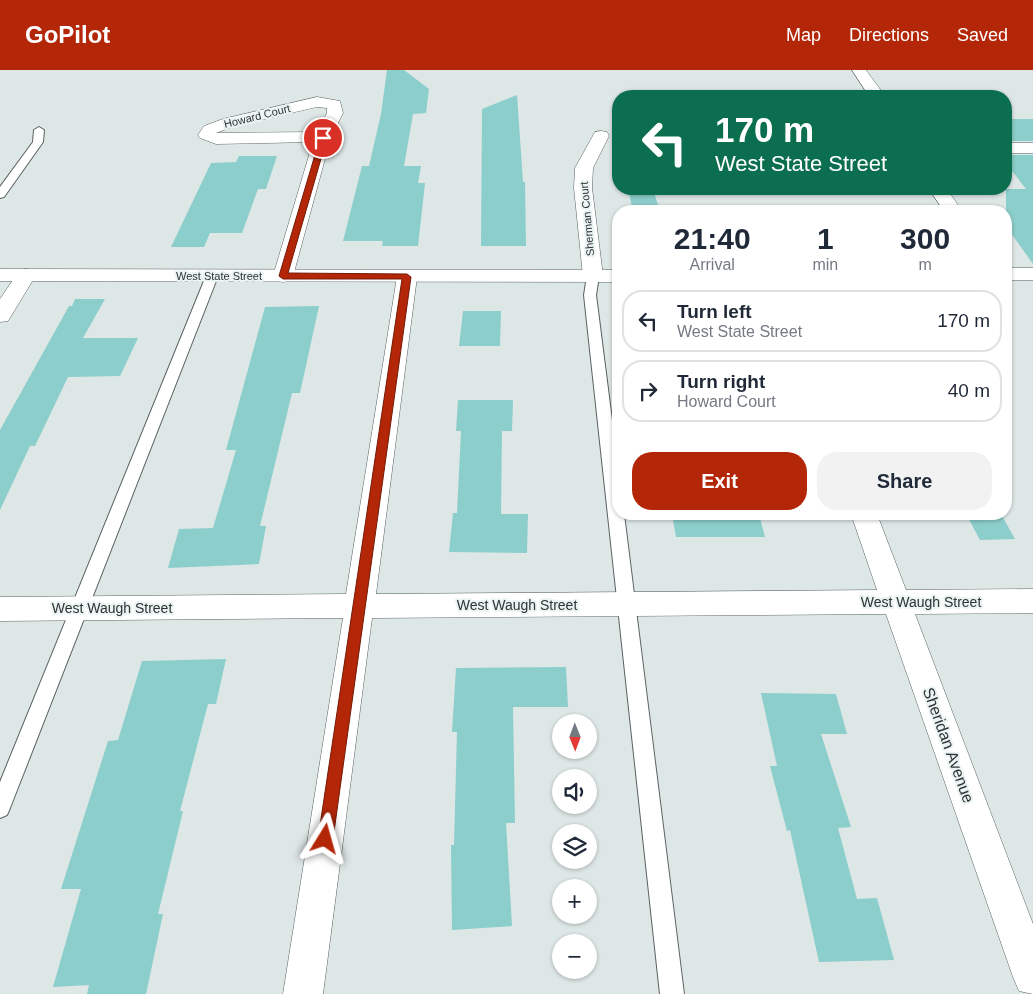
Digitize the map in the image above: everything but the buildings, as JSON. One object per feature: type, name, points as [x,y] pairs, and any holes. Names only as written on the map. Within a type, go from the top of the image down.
[{"type":"street","points":[[859,70],[873,90]]},
{"type":"street","name":"Howard Court","points":[[283,276],[323,138],[335,113],[334,104],[317,102],[229,122],[210,129],[206,135],[216,139],[323,138]]},
{"type":"street","name":"Sherman Court","points":[[593,276],[583,188],[584,168],[601,136]]},
{"type":"street","points":[[1012,148],[1033,148]]},
{"type":"street","points":[[1012,274],[1033,274]]},
{"type":"street","name":"West State Street","points":[[0,275],[612,276]]},
{"type":"street","points":[[0,316],[26,275]]},
{"type":"street","points":[[303,994],[407,277]]},
{"type":"street","name":"Sheridan Avenue","points":[[866,520],[898,602],[1033,977]]},
{"type":"street","name":"West Waugh Street","points":[[0,609],[1033,601]]},
{"type":"lane","points":[[0,195],[38,142],[39,130]]},
{"type":"lane","points":[[0,808],[212,276]]},
{"type":"lane","points":[[593,276],[590,295],[612,489]]},
{"type":"lane","points":[[615,520],[672,994]]},
{"type":"route","points":[[323,138],[283,276],[407,277],[325,839]]}]
